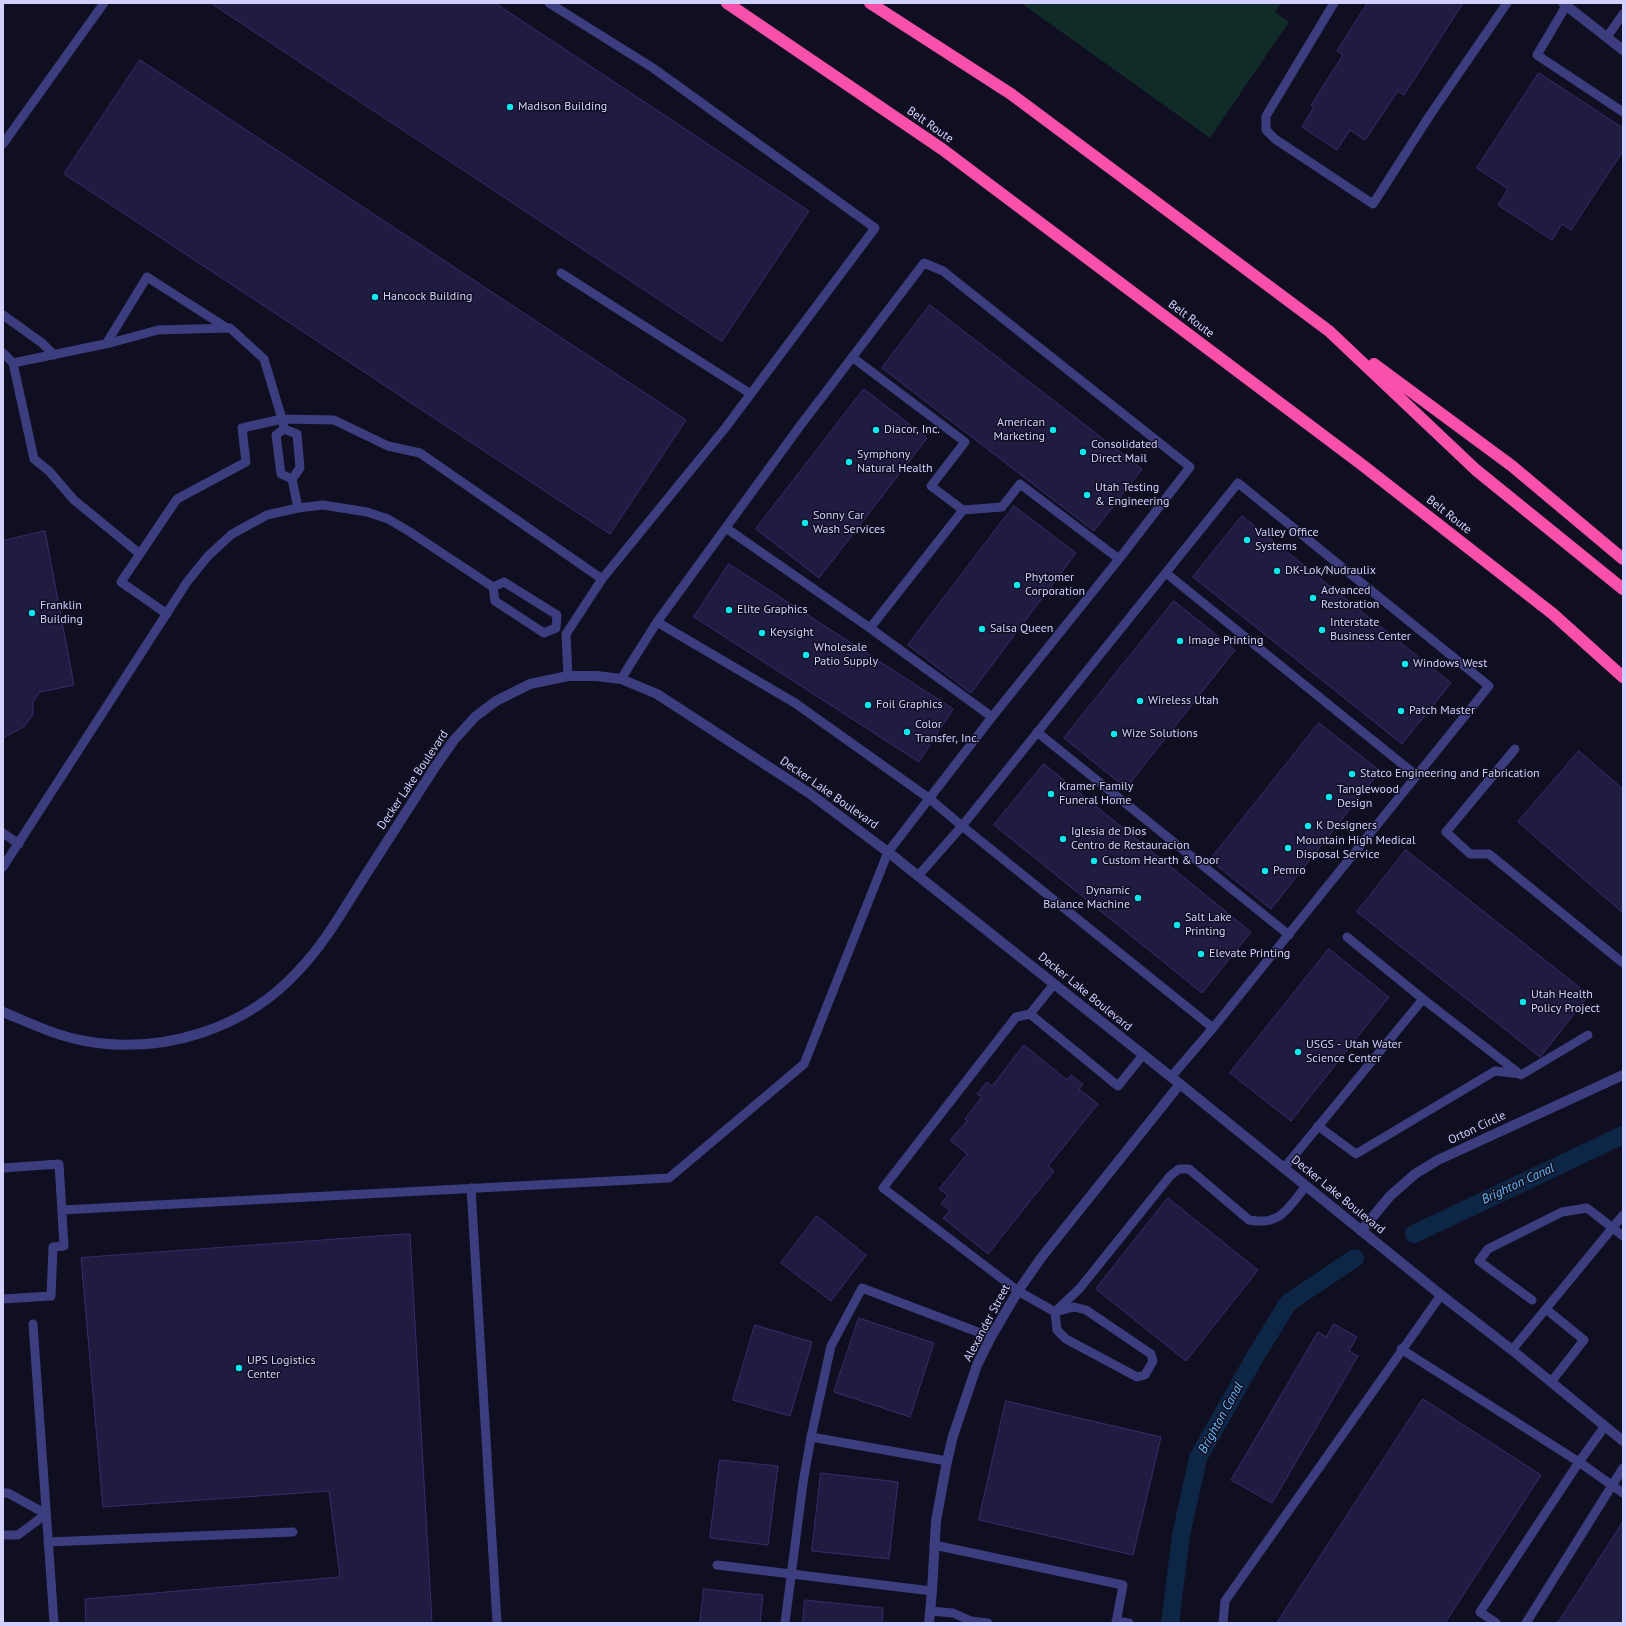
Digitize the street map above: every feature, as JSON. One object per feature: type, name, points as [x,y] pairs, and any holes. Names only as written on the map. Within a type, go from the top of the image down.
[{"type":"highway","name":"Belt Route","points":[[727,3],[942,149],[1348,454],[1553,614],[1623,677]]},
{"type":"highway","points":[[870,3],[1011,94],[1512,466],[1623,559]]},
{"type":"highway","points":[[1329,330],[1476,470],[1623,589]]},
{"type":"street","points":[[1564,4],[1623,50]]},
{"type":"street","name":"Decker Lake Boulevard","points":[[3,1012],[54,1034],[85,1042],[121,1045],[153,1044],[176,1040],[205,1032],[227,1023],[257,1006],[281,988],[313,954],[435,767],[454,740],[475,717],[496,701],[530,684],[568,676],[597,676],[620,679],[658,694],[809,793],[888,852],[1143,1054],[1623,1441]]},
{"type":"street","name":"Orton Circle","points":[[1361,1230],[1390,1196],[1415,1174],[1438,1160],[1623,1075]]},
{"type":"street","name":"Alexander Street","points":[[929,1623],[936,1521],[953,1436],[977,1365],[1018,1290],[1041,1258],[1180,1084]]},
{"type":"lane","points":[[3,144],[104,3]]},
{"type":"lane","points":[[549,3],[652,68],[875,228],[726,427],[602,579],[566,634],[568,676]]},
{"type":"lane","points":[[1334,3],[1266,116],[1266,130],[1275,139],[1373,204],[1430,115],[1507,3]]},
{"type":"lane","points":[[1564,4],[1537,55],[1623,112]]},
{"type":"lane","points":[[1607,37],[1623,14]]},
{"type":"lane","points":[[62,1210],[669,1178],[804,1064],[888,852],[992,717],[1119,559],[1190,467],[942,271],[924,263],[852,357],[657,622],[620,679]]},
{"type":"lane","points":[[561,273],[751,394]]},
{"type":"lane","points":[[106,344],[147,277],[227,328],[230,328],[264,359],[284,429]]},
{"type":"lane","points":[[3,314],[42,343],[54,355]]},
{"type":"lane","points":[[13,363],[106,344],[158,330],[227,328]]},
{"type":"lane","points":[[3,353],[13,363],[34,459],[49,471],[74,500],[140,554]]},
{"type":"lane","points":[[852,357],[966,442],[931,486],[963,510],[1002,507],[1020,484],[1119,559]]},
{"type":"lane","points":[[167,614],[121,582],[177,499],[246,462],[242,428],[282,419],[334,420],[388,446],[420,454],[602,579]]},
{"type":"lane","points":[[284,429],[297,434],[300,468],[292,479],[298,508]]},
{"type":"lane","points":[[284,429],[276,435],[282,474],[292,479]]},
{"type":"lane","points":[[918,876],[962,826],[1238,483],[1489,686],[1289,935],[1171,1077]]},
{"type":"lane","points":[[3,867],[187,582],[199,566],[232,534],[267,515],[298,508],[323,505],[366,512],[388,519],[493,587],[495,601],[544,633],[556,628]]},
{"type":"lane","points":[[870,628],[963,510]]},
{"type":"lane","points":[[726,528],[870,628],[992,717]]},
{"type":"lane","points":[[1166,573],[1417,776]]},
{"type":"lane","points":[[493,587],[504,582],[557,615],[556,628]]},
{"type":"lane","points":[[657,622],[795,703],[930,799],[1213,1028]]},
{"type":"lane","points":[[556,628],[566,634]]},
{"type":"lane","points":[[1038,732],[1289,935]]},
{"type":"lane","points":[[1515,749],[1446,832],[1470,854],[1489,854],[1623,962]]},
{"type":"lane","points":[[3,833],[18,844]]},
{"type":"lane","points":[[1347,937],[1423,999],[1521,1074]]},
{"type":"lane","points":[[1054,984],[1030,1014],[1016,1017],[883,1188],[1018,1290],[1055,1312],[1074,1306],[1086,1310],[1151,1354],[1153,1361],[1145,1375],[1138,1377],[1066,1339],[1057,1330],[1055,1312]]},
{"type":"lane","points":[[1284,1168],[1423,999]]},
{"type":"lane","points":[[1030,1014],[1118,1086],[1143,1054]]},
{"type":"lane","points":[[1318,1126],[1356,1154],[1494,1071],[1521,1074],[1588,1036]]},
{"type":"lane","points":[[3,1168],[59,1164],[64,1246],[53,1247],[51,1296],[3,1299]]},
{"type":"lane","points":[[1055,1312],[1080,1288],[1170,1176],[1179,1169],[1189,1169],[1249,1220],[1261,1222],[1272,1221],[1280,1217],[1306,1186]]},
{"type":"lane","points":[[471,1188],[497,1623]]},
{"type":"lane","points":[[1532,1300],[1479,1261],[1488,1249],[1562,1212],[1587,1208],[1623,1236]]},
{"type":"lane","points":[[1512,1350],[1623,1215]]},
{"type":"lane","points":[[784,1623],[792,1573],[803,1482],[811,1437],[831,1346],[862,1288],[991,1337]]},
{"type":"lane","points":[[1224,1623],[1225,1601],[1441,1295]]},
{"type":"lane","points":[[1546,1309],[1584,1340],[1551,1382]]},
{"type":"lane","points":[[33,1324],[54,1623]]},
{"type":"lane","points":[[1402,1349],[1579,1462],[1623,1493]]},
{"type":"lane","points":[[1496,1623],[1480,1612],[1579,1462],[1605,1426]]},
{"type":"lane","points":[[811,1437],[947,1462]]},
{"type":"lane","points":[[1526,1623],[1623,1468]]},
{"type":"lane","points":[[3,1493],[8,1493],[46,1514]]},
{"type":"lane","points":[[3,1535],[18,1535],[46,1514]]},
{"type":"lane","points":[[48,1542],[293,1532]]},
{"type":"lane","points":[[934,1545],[1123,1585],[1116,1622],[1129,1623]]},
{"type":"lane","points":[[717,1565],[932,1591]]},
{"type":"lane","points":[[930,1611],[954,1613],[971,1621],[988,1623]]},
{"type":"green space","points":[[1021,3],[1281,3],[1275,12],[1289,22],[1210,138]]},
{"type":"building","name":"Madison Building","points":[[211,3],[495,3],[809,211],[722,341]]},
{"type":"building","points":[[1368,3],[1463,3],[1404,95],[1398,91],[1365,140],[1350,130],[1337,150],[1302,127],[1314,107],[1311,105],[1343,55],[1337,51]]},
{"type":"building","name":"Hancock Building","points":[[140,60],[686,420],[610,534],[64,174]]},
{"type":"building","points":[[1539,73],[1623,128],[1623,151],[1571,230],[1562,224],[1552,240],[1498,205],[1508,189],[1477,168]]},
{"type":"building","points":[[930,305],[1142,469],[1094,531],[882,368]]},
{"type":"building","points":[[864,389],[927,438],[819,578],[756,529]]},
{"type":"building","points":[[1014,506],[1076,553],[971,693],[908,645]]},
{"type":"building","name":"Interstate Business Center","points":[[1242,516],[1451,683],[1402,744],[1193,577]]},
{"type":"building","name":"Franklin Building","points":[[45,531],[74,685],[40,692],[33,702],[33,714],[25,726],[3,738],[3,541]]},
{"type":"building","points":[[729,564],[953,709],[919,762],[694,617]]},
{"type":"building","points":[[1174,601],[1235,650],[1126,788],[1064,738]]},
{"type":"building","points":[[1319,723],[1380,771],[1271,909],[1210,860]]},
{"type":"building","points":[[1579,751],[1623,789],[1623,913],[1518,822]]},
{"type":"building","points":[[1044,764],[1251,932],[1202,993],[994,825]]},
{"type":"building","points":[[1406,850],[1589,995],[1540,1057],[1357,912]]},
{"type":"building","points":[[1329,949],[1389,997],[1291,1121],[1230,1073]]},
{"type":"building","points":[[1024,1045],[1067,1080],[1071,1075],[1083,1084],[1079,1089],[1098,1104],[1048,1166],[1054,1171],[988,1254],[943,1218],[950,1211],[941,1204],[948,1195],[939,1189],[967,1154],[950,1140],[967,1121],[965,1119],[982,1097],[977,1094],[987,1082],[992,1086]]},
{"type":"building","points":[[1168,1198],[1258,1270],[1186,1361],[1096,1289]]},
{"type":"building","points":[[817,1216],[866,1255],[831,1301],[781,1263]]},
{"type":"building","points":[[410,1234],[432,1623],[86,1623],[85,1599],[340,1577],[329,1491],[103,1507],[81,1258]]},
{"type":"building","points":[[859,1318],[934,1343],[910,1417],[834,1392]]},
{"type":"building","points":[[1334,1324],[1357,1337],[1349,1351],[1358,1356],[1272,1503],[1231,1480],[1318,1332],[1326,1337]]},
{"type":"building","points":[[755,1325],[812,1342],[790,1416],[733,1400]]},
{"type":"building","points":[[1423,1399],[1541,1475],[1445,1623],[1277,1623]]},
{"type":"building","points":[[1006,1401],[1161,1437],[1133,1555],[979,1520]]},
{"type":"building","points":[[720,1460],[778,1466],[768,1545],[710,1538]]},
{"type":"building","points":[[821,1473],[898,1482],[889,1559],[812,1551]]},
{"type":"building","points":[[1623,1522],[1623,1623],[1558,1623]]},
{"type":"building","points":[[704,1589],[763,1595],[760,1623],[700,1623]]},
{"type":"building","points":[[805,1600],[883,1608],[882,1623],[803,1623]]},
{"type":"waterway","name":"Brighton Canal","points":[[1414,1234],[1623,1135]]},
{"type":"waterway","name":"Brighton Canal","points":[[1170,1623],[1181,1535],[1198,1458],[1255,1357],[1288,1303],[1355,1258]]},
{"type":"place","name":"Madison Building","points":[[510,107]]},
{"type":"place","name":"Hancock Building","points":[[375,297]]},
{"type":"place","name":"Diacor, Inc.","points":[[876,430]]},
{"type":"place","name":"American Marketing","points":[[1053,430]]},
{"type":"place","name":"Consolidated Direct Mail","points":[[1083,452]]},
{"type":"place","name":"Symphony Natural Health","points":[[849,462]]},
{"type":"place","name":"Utah Testing & Engineering","points":[[1087,495]]},
{"type":"place","name":"Sonny Car Wash Services","points":[[805,523]]},
{"type":"place","name":"Valley Office Systems","points":[[1247,540]]},
{"type":"place","name":"DK-Lok/Nudraulix","points":[[1277,571]]},
{"type":"place","name":"Phytomer Corporation","points":[[1017,585]]},
{"type":"place","name":"Advanced Restoration","points":[[1313,598]]},
{"type":"place","name":"Elite Graphics","points":[[729,610]]},
{"type":"place","name":"Franklin Building","points":[[32,613]]},
{"type":"place","name":"Salsa Queen","points":[[982,629]]},
{"type":"place","name":"Interstate Business Center","points":[[1322,630]]},
{"type":"place","name":"Keysight","points":[[762,633]]},
{"type":"place","name":"Image Printing","points":[[1180,641]]},
{"type":"place","name":"Wholesale Patio Supply","points":[[806,655]]},
{"type":"place","name":"Windows West","points":[[1405,664]]},
{"type":"place","name":"Wireless Utah","points":[[1140,701]]},
{"type":"place","name":"Foil Graphics","points":[[868,705]]},
{"type":"place","name":"Patch Master","points":[[1401,711]]},
{"type":"place","name":"Color Transfer, Inc.","points":[[907,732]]},
{"type":"place","name":"Wize Solutions","points":[[1114,734]]},
{"type":"place","name":"Statco Engineering and Fabrication","points":[[1352,774]]},
{"type":"place","name":"Kramer Family Funeral Home","points":[[1051,794]]},
{"type":"place","name":"Tanglewood Design","points":[[1329,797]]},
{"type":"place","name":"K Designers","points":[[1308,826]]},
{"type":"place","name":"Iglesia de Dios Centro de Restauracion","points":[[1063,839]]},
{"type":"place","name":"Mountain High Medical Disposal Service","points":[[1288,848]]},
{"type":"place","name":"Custom Hearth & Door","points":[[1094,861]]},
{"type":"place","name":"Pemro","points":[[1265,871]]},
{"type":"place","name":"Dynamic Balance Machine","points":[[1138,898]]},
{"type":"place","name":"Salt Lake Printing","points":[[1177,925]]},
{"type":"place","name":"Elevate Printing","points":[[1201,954]]},
{"type":"place","name":"Utah Health Policy Project","points":[[1523,1002]]},
{"type":"place","name":"USGS - Utah Water Science Center","points":[[1298,1052]]},
{"type":"place","name":"UPS Logistics Center","points":[[239,1368]]}]
